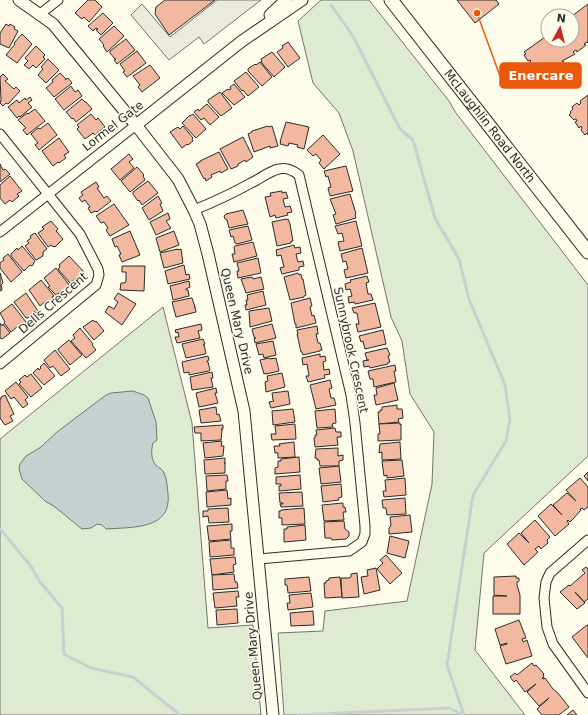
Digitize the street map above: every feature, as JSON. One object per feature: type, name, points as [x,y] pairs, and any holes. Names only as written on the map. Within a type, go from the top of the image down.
[{"type":"main road","name":"McLaughlin Road North","points":[[391,0],[588,252]]},
{"type":"street","name":"Queen Mary Drive","points":[[19,0],[53,24],[65,37],[172,171],[194,210],[208,254],[244,411],[259,559],[272,715]]},
{"type":"street","points":[[40,14],[58,0]]},
{"type":"street","name":"Lormel Gate","points":[[242,41],[286,0]]},
{"type":"street","name":"Lormel Gate","points":[[0,232],[242,41],[302,0]]},
{"type":"street","name":"Dells Crescent","points":[[0,134],[80,234],[98,269],[98,280],[96,285],[0,364]]},
{"type":"street","name":"Sunnybrook Crescent","points":[[194,210],[253,183],[274,170],[281,168],[287,169],[294,171],[299,176],[351,395],[365,526],[365,534],[362,542],[349,551],[259,559]]},
{"type":"street","points":[[588,540],[550,573],[546,582],[544,598],[547,627],[553,644],[588,693]]},
{"type":"green space","points":[[321,0],[369,0],[449,101],[456,113],[588,285],[588,456],[484,553],[475,650],[525,715],[284,715],[278,633],[323,631],[325,611],[407,601],[432,484],[434,432],[410,394],[402,341],[391,317],[353,151],[339,113],[313,83],[298,21]]},
{"type":"green space","points":[[163,307],[192,423],[208,628],[253,625],[261,715],[0,715],[0,439]]},
{"type":"shaded area","points":[[217,0],[261,0],[204,44],[199,37],[169,60],[131,15],[142,4],[170,37]]},
{"type":"shaded area","points":[[133,391],[148,398],[156,422],[157,440],[153,443],[152,457],[155,464],[165,475],[167,483],[168,506],[164,514],[157,520],[138,527],[106,529],[102,525],[97,524],[91,528],[82,529],[55,507],[45,501],[22,479],[19,469],[20,464],[26,456],[41,447],[57,432],[106,395],[111,393]]},
{"type":"building","points":[[88,0],[95,0],[102,7],[89,22],[84,17],[82,19],[75,13]]},
{"type":"building","points":[[165,0],[215,0],[169,35],[155,14],[156,7]]},
{"type":"building","points":[[457,0],[496,0],[499,4],[475,23]]},
{"type":"building","points":[[588,4],[588,43],[587,42],[584,44],[586,45],[577,52],[576,50],[573,52],[575,54],[562,61],[564,62],[555,69],[554,67],[551,69],[552,71],[547,75],[539,75],[535,70],[537,68],[536,66],[533,68],[529,63],[531,61],[528,61],[524,55],[526,54],[524,52],[540,41],[540,48],[580,48],[580,10]]},
{"type":"building","points":[[103,13],[113,23],[101,35],[96,30],[98,29],[96,28],[93,31],[88,26]]},
{"type":"building","points":[[6,24],[9,26],[10,24],[18,31],[9,48],[0,44],[0,33]]},
{"type":"building","points":[[114,26],[124,36],[107,52],[99,39]]},
{"type":"building","points":[[22,34],[32,44],[17,63],[6,55]]},
{"type":"building","points":[[126,39],[135,50],[117,64],[114,60],[116,59],[110,51]]},
{"type":"building","points":[[288,42],[300,58],[288,67],[277,52]]},
{"type":"building","points":[[36,46],[45,55],[43,57],[45,59],[36,68],[33,65],[29,69],[24,65],[28,61],[25,58]]},
{"type":"building","points":[[137,51],[146,63],[127,77],[120,64]]},
{"type":"building","points":[[272,52],[285,67],[274,77],[261,62],[261,59]]},
{"type":"building","points":[[48,59],[59,70],[46,83],[38,75],[43,69],[41,67]]},
{"type":"building","points":[[260,62],[272,77],[262,86],[248,71],[248,69]]},
{"type":"building","points":[[150,65],[160,78],[142,92],[138,87],[140,85],[133,76]]},
{"type":"building","points":[[246,72],[259,87],[248,96],[234,81]]},
{"type":"building","points":[[60,73],[66,79],[65,80],[68,78],[72,83],[54,97],[46,88]]},
{"type":"building","points":[[3,74],[8,79],[5,81],[14,89],[16,87],[20,91],[8,104],[6,103],[3,106],[0,103],[0,77]]},
{"type":"building","points":[[234,84],[245,97],[234,105],[222,93],[228,89],[231,89],[230,87]]},
{"type":"building","points":[[71,86],[75,92],[78,90],[82,96],[64,110],[55,99]]},
{"type":"building","points":[[220,92],[232,108],[221,116],[208,102],[208,100]]},
{"type":"building","points":[[588,95],[588,135],[587,133],[585,135],[581,130],[581,126],[579,128],[575,122],[577,121],[576,119],[574,120],[569,115],[573,109],[572,107],[577,103],[579,105],[581,103],[580,101]]},
{"type":"building","points":[[30,97],[32,100],[28,103],[32,107],[17,118],[8,107],[17,100],[19,103],[25,98],[26,100]]},
{"type":"building","points":[[82,99],[92,109],[76,122],[66,112]]},
{"type":"building","points":[[207,104],[219,117],[210,125],[204,118],[201,120],[194,112],[198,109],[199,111]]},
{"type":"building","points":[[35,109],[45,121],[27,135],[23,130],[26,128],[18,120]]},
{"type":"building","points":[[91,114],[96,120],[98,118],[105,127],[95,135],[93,133],[85,139],[77,129],[79,127],[77,125]]},
{"type":"building","points":[[193,114],[206,129],[196,138],[182,123]]},
{"type":"building","points":[[286,122],[309,127],[304,149],[297,147],[298,145],[289,143],[288,146],[280,144]]},
{"type":"building","points":[[48,123],[57,135],[39,150],[35,145],[38,143],[31,134],[38,128],[40,129]]},
{"type":"building","points":[[183,126],[193,138],[193,141],[182,148],[170,132],[178,127],[180,129]]},
{"type":"building","points":[[272,126],[278,146],[270,148],[270,146],[254,152],[248,134],[252,131]]},
{"type":"building","points":[[323,135],[340,154],[324,169],[319,163],[321,160],[316,154],[313,156],[307,150]]},
{"type":"building","points":[[243,137],[253,157],[231,169],[220,149]]},
{"type":"building","points":[[59,138],[69,152],[64,155],[66,158],[53,166],[42,151]]},
{"type":"building","points":[[219,152],[228,169],[221,173],[220,171],[211,175],[212,177],[206,181],[196,164]]},
{"type":"building","points":[[129,154],[133,159],[129,162],[134,168],[120,180],[111,169]]},
{"type":"building","points":[[0,164],[3,170],[5,169],[10,174],[0,182]]},
{"type":"building","points":[[346,166],[353,191],[330,196],[328,188],[331,187],[328,176],[326,177],[324,171]]},
{"type":"building","points":[[137,167],[144,175],[145,180],[130,192],[121,181]]},
{"type":"building","points":[[10,176],[22,191],[17,194],[19,196],[12,202],[10,200],[5,204],[0,198],[0,185]]},
{"type":"building","points":[[148,181],[158,193],[142,205],[133,192]]},
{"type":"building","points":[[96,182],[99,187],[97,188],[104,198],[107,196],[111,201],[97,212],[91,213],[88,208],[90,207],[85,200],[82,202],[79,198],[83,195],[81,192]]},
{"type":"building","points":[[282,191],[282,193],[286,192],[288,198],[283,199],[285,207],[290,206],[292,212],[287,213],[288,215],[276,218],[275,215],[270,217],[265,197],[271,196],[270,193]]},
{"type":"building","points":[[350,194],[356,218],[336,224],[333,215],[336,214],[330,199]]},
{"type":"building","points":[[158,196],[162,203],[160,204],[163,211],[149,220],[142,208]]},
{"type":"building","points":[[114,204],[129,225],[110,236],[106,230],[108,228],[104,222],[101,223],[96,216]]},
{"type":"building","points":[[243,210],[248,224],[229,228],[227,220],[224,216],[226,214]]},
{"type":"building","points":[[168,213],[170,219],[166,221],[171,228],[156,235],[150,222]]},
{"type":"building","points":[[288,219],[290,224],[293,241],[291,241],[291,243],[277,246],[272,222]]},
{"type":"building","points":[[51,221],[58,229],[56,231],[63,239],[55,247],[51,245],[48,247],[38,233],[44,229],[42,227]]},
{"type":"building","points":[[356,221],[362,246],[340,251],[338,242],[344,241],[342,233],[338,234],[335,226]]},
{"type":"building","points":[[248,226],[252,240],[237,244],[235,243],[229,230]]},
{"type":"building","points":[[130,231],[140,255],[122,262],[119,255],[121,254],[117,246],[115,247],[112,239]]},
{"type":"building","points":[[174,231],[179,245],[160,252],[156,238]]},
{"type":"building","points":[[35,233],[47,249],[43,252],[43,256],[36,260],[25,246],[29,243],[27,241],[31,238],[30,236]]},
{"type":"building","points":[[253,242],[257,256],[234,262],[232,254],[235,254],[234,247]]},
{"type":"building","points":[[294,245],[295,248],[300,247],[301,253],[296,254],[298,262],[303,261],[304,266],[299,267],[299,270],[282,274],[280,268],[284,267],[281,255],[277,256],[276,250]]},
{"type":"building","points":[[22,246],[35,261],[32,266],[30,265],[24,271],[11,256],[17,248],[18,250]]},
{"type":"building","points":[[362,248],[368,273],[346,278],[344,270],[348,269],[346,261],[343,262],[341,254]]},
{"type":"building","points":[[181,249],[183,263],[164,268],[160,253]]},
{"type":"building","points":[[8,254],[22,272],[11,282],[0,268],[0,263]]},
{"type":"building","points":[[69,256],[84,272],[77,280],[76,278],[70,283],[58,269],[60,267],[59,265]]},
{"type":"building","points":[[258,258],[261,273],[238,278],[237,271],[239,271],[237,263]]},
{"type":"building","points":[[184,265],[186,275],[189,274],[190,279],[168,284],[165,271]]},
{"type":"building","points":[[122,266],[145,266],[144,291],[120,290],[121,283],[125,283],[126,281],[126,272],[122,272]]},
{"type":"building","points":[[56,268],[70,286],[63,292],[62,291],[56,295],[48,287],[50,286],[44,278]]},
{"type":"building","points":[[0,273],[3,283],[1,285],[2,290],[0,291]]},
{"type":"building","points":[[298,273],[299,275],[301,274],[303,279],[306,295],[304,297],[290,300],[284,277]]},
{"type":"building","points":[[367,276],[369,282],[366,283],[368,294],[371,294],[373,300],[355,304],[354,302],[349,303],[348,297],[352,296],[350,289],[346,290],[345,284],[351,282],[350,280]]},
{"type":"building","points":[[252,277],[253,279],[261,277],[264,289],[246,293],[241,279]]},
{"type":"building","points":[[41,280],[54,296],[48,304],[46,301],[40,306],[29,290]]},
{"type":"building","points":[[189,281],[190,287],[186,290],[188,290],[189,296],[173,300],[170,286]]},
{"type":"building","points":[[263,291],[266,305],[246,310],[246,300],[248,300],[247,295]]},
{"type":"building","points":[[26,293],[38,311],[36,313],[34,311],[28,318],[26,318],[14,302]]},
{"type":"building","points":[[118,293],[136,304],[122,325],[105,312],[109,306],[114,309],[118,302],[114,299]]},
{"type":"building","points":[[192,298],[196,312],[176,317],[172,302]]},
{"type":"building","points":[[310,298],[312,316],[314,315],[316,323],[296,328],[291,303]]},
{"type":"building","points":[[375,303],[381,327],[358,332],[356,324],[359,324],[357,313],[354,313],[352,308]]},
{"type":"building","points":[[12,304],[26,322],[11,332],[4,323],[5,322],[0,313]]},
{"type":"building","points":[[269,308],[272,321],[250,327],[249,311]]},
{"type":"building","points":[[93,320],[95,322],[96,321],[104,331],[94,340],[83,327]]},
{"type":"building","points":[[0,323],[2,326],[3,324],[10,333],[2,339],[0,338]]},
{"type":"building","points":[[201,324],[202,330],[198,331],[200,338],[177,343],[175,337],[179,337],[178,332],[176,333],[175,330]]},
{"type":"building","points":[[272,324],[276,338],[255,343],[254,338],[256,338],[254,337],[252,329]]},
{"type":"building","points":[[317,326],[318,334],[316,334],[318,343],[320,343],[322,350],[303,355],[301,352],[297,330]]},
{"type":"building","points":[[80,328],[96,350],[86,358],[71,341],[75,338],[73,335]]},
{"type":"building","points":[[383,330],[386,344],[365,349],[363,341],[361,342],[359,336]]},
{"type":"building","points":[[203,339],[205,344],[203,345],[206,353],[186,358],[182,344]]},
{"type":"building","points":[[69,340],[82,355],[70,365],[58,350]]},
{"type":"building","points":[[273,341],[276,355],[264,358],[263,354],[259,355],[256,344]]},
{"type":"building","points":[[387,348],[390,355],[388,356],[390,362],[388,362],[388,364],[370,368],[369,366],[364,367],[363,361],[369,360],[367,360],[365,353]]},
{"type":"building","points":[[55,350],[70,369],[61,376],[53,366],[50,368],[44,360]]},
{"type":"building","points":[[320,354],[320,357],[325,356],[326,361],[323,362],[324,370],[329,369],[330,374],[324,375],[325,378],[308,382],[306,376],[309,376],[307,364],[303,365],[302,358]]},
{"type":"building","points":[[208,356],[209,360],[207,362],[209,371],[189,375],[189,372],[184,373],[182,362]]},
{"type":"building","points":[[276,358],[279,371],[264,374],[260,360]]},
{"type":"building","points":[[44,363],[55,376],[44,385],[33,373],[38,368],[39,370]]},
{"type":"building","points":[[395,365],[396,371],[394,371],[396,382],[374,387],[373,379],[370,379],[368,371]]},
{"type":"building","points":[[212,372],[213,378],[211,378],[213,387],[192,390],[190,377]]},
{"type":"building","points":[[282,373],[285,387],[266,392],[265,382],[268,381],[267,376]]},
{"type":"building","points":[[31,374],[42,388],[31,397],[19,384],[21,382],[19,380],[25,375],[27,377]]},
{"type":"building","points":[[330,380],[332,388],[329,389],[331,398],[334,398],[336,405],[316,409],[310,385]]},
{"type":"building","points":[[16,382],[28,397],[25,400],[28,404],[23,408],[14,397],[11,399],[5,391]]},
{"type":"building","points":[[394,383],[398,400],[376,405],[374,395],[377,395],[376,388]]},
{"type":"building","points":[[216,388],[217,393],[215,393],[218,403],[199,407],[196,393]]},
{"type":"building","points":[[288,391],[290,404],[271,408],[269,402],[274,401],[272,393]]},
{"type":"building","points":[[5,395],[14,414],[10,416],[13,421],[5,425],[0,418],[0,399]]},
{"type":"building","points":[[397,405],[397,409],[402,409],[403,418],[398,419],[399,422],[379,424],[378,412],[382,410],[382,407]]},
{"type":"building","points":[[216,407],[217,415],[219,414],[221,421],[201,423],[199,410]]},
{"type":"building","points":[[293,409],[295,422],[273,425],[272,411]]},
{"type":"building","points":[[335,409],[336,423],[332,424],[333,427],[317,428],[315,411]]},
{"type":"building","points":[[400,423],[401,440],[378,441],[378,434],[380,434],[379,424]]},
{"type":"building","points":[[295,424],[296,439],[272,440],[271,434],[276,434],[275,426]]},
{"type":"building","points":[[223,425],[223,429],[221,429],[221,440],[201,441],[201,433],[195,433],[194,427]]},
{"type":"building","points":[[335,428],[336,432],[341,432],[341,437],[337,437],[338,445],[315,447],[314,438],[315,435],[317,435],[316,430]]},
{"type":"building","points":[[222,441],[221,446],[224,446],[223,456],[205,458],[203,443]]},
{"type":"building","points":[[294,442],[295,457],[278,458],[278,453],[275,453],[274,446]]},
{"type":"building","points":[[400,442],[401,459],[382,460],[382,452],[379,453],[380,444]]},
{"type":"building","points":[[338,448],[338,456],[343,455],[343,460],[339,461],[339,466],[320,466],[319,460],[315,458],[316,449]]},
{"type":"building","points":[[299,457],[300,472],[275,474],[275,468],[278,467],[278,461],[281,461],[281,459]]},
{"type":"building","points":[[225,458],[225,473],[205,474],[204,460]]},
{"type":"building","points":[[402,460],[404,476],[387,478],[387,475],[384,476],[382,461]]},
{"type":"building","points":[[339,466],[341,482],[321,484],[319,468]]},
{"type":"building","points":[[588,472],[588,481],[584,476]]},
{"type":"building","points":[[227,475],[228,481],[226,481],[226,489],[207,491],[206,476]]},
{"type":"building","points":[[300,475],[301,489],[279,491],[279,486],[281,486],[281,484],[276,484],[276,477]]},
{"type":"building","points":[[405,478],[406,495],[384,497],[383,491],[386,491],[385,480]]},
{"type":"building","points":[[580,478],[588,487],[588,507],[584,510],[582,508],[580,509],[581,510],[570,522],[568,520],[567,521],[569,524],[555,536],[538,516],[551,504],[562,515],[553,505],[567,493],[576,501],[566,490]]},
{"type":"building","points":[[341,484],[342,497],[338,498],[339,500],[323,502],[321,486]]},
{"type":"building","points":[[227,490],[228,499],[231,498],[231,505],[207,507],[206,492]]},
{"type":"building","points":[[302,492],[303,506],[281,507],[280,504],[283,503],[280,503],[279,493]]},
{"type":"building","points":[[405,498],[406,514],[387,515],[386,508],[383,508],[382,500]]},
{"type":"building","points":[[343,503],[343,507],[345,507],[346,512],[343,512],[344,520],[324,521],[322,505]]},
{"type":"building","points":[[228,508],[229,522],[209,523],[208,516],[203,517],[203,511],[208,511],[208,509]]},
{"type":"building","points":[[304,508],[305,524],[282,525],[282,518],[279,518],[279,511]]},
{"type":"building","points":[[410,515],[412,532],[389,534],[389,528],[391,525],[390,517]]},
{"type":"building","points":[[535,520],[550,537],[547,540],[548,543],[541,549],[539,546],[535,549],[538,552],[524,565],[507,544],[519,533],[529,543],[521,533]]},
{"type":"building","points":[[344,521],[345,529],[349,532],[349,536],[346,539],[332,540],[331,538],[325,538],[324,522]]},
{"type":"building","points":[[232,524],[232,531],[230,531],[231,539],[209,541],[207,526]]},
{"type":"building","points":[[305,525],[306,540],[284,542],[284,529],[287,529],[287,527]]},
{"type":"building","points":[[390,536],[409,541],[405,558],[387,553]]},
{"type":"building","points":[[231,540],[231,548],[234,548],[234,555],[210,557],[209,542]]},
{"type":"building","points":[[386,555],[402,573],[390,584],[377,569],[383,563],[380,560]]},
{"type":"building","points":[[235,557],[236,564],[233,565],[234,572],[212,575],[210,559]]},
{"type":"building","points":[[586,567],[588,569],[588,599],[584,602],[585,603],[577,609],[560,592],[569,585],[570,586],[585,573],[582,570]]},
{"type":"building","points":[[376,568],[380,590],[364,594],[361,577],[368,576],[367,570]]},
{"type":"building","points":[[357,573],[359,597],[342,598],[341,578],[349,578],[351,577],[351,574]]},
{"type":"building","points":[[234,574],[235,582],[237,582],[238,588],[213,590],[212,575]]},
{"type":"building","points":[[516,576],[516,578],[519,578],[517,585],[520,595],[520,614],[493,614],[493,596],[507,596],[494,595],[494,577]]},
{"type":"building","points":[[309,577],[311,591],[288,593],[287,585],[285,585],[285,579]]},
{"type":"building","points":[[340,577],[342,597],[325,598],[324,583],[329,580],[329,578]]},
{"type":"building","points":[[238,591],[239,597],[236,597],[237,606],[215,608],[213,593]]},
{"type":"building","points":[[311,593],[313,607],[288,610],[287,603],[290,603],[289,595]]},
{"type":"building","points":[[237,609],[238,623],[217,625],[216,610]]},
{"type":"building","points":[[313,611],[314,625],[291,626],[290,613]]},
{"type":"building","points":[[519,620],[526,638],[522,639],[523,642],[527,640],[532,656],[506,664],[500,646],[507,643],[500,645],[495,629]]},
{"type":"building","points":[[588,625],[588,658],[572,637]]},
{"type":"building","points":[[532,663],[534,666],[536,665],[544,674],[544,677],[542,678],[545,678],[569,707],[559,715],[542,715],[537,709],[549,698],[539,706],[527,692],[536,684],[525,692],[516,680],[514,682],[510,677],[515,673],[517,675]]},
{"type":"building","points":[[573,710],[577,715],[567,715]]},
{"type":"waterway","points":[[331,5],[353,36],[400,129],[413,140],[435,218],[459,259],[469,299],[505,385],[510,420],[506,441],[473,495],[447,665],[464,715]]},
{"type":"waterway","points":[[0,529],[30,565],[40,582],[62,608],[64,654],[91,668],[133,677],[180,715]]},
{"type":"waterway","points":[[298,715],[449,708],[463,715]]},
{"type":"place","name":"Enercare","points":[[477,13]]}]
